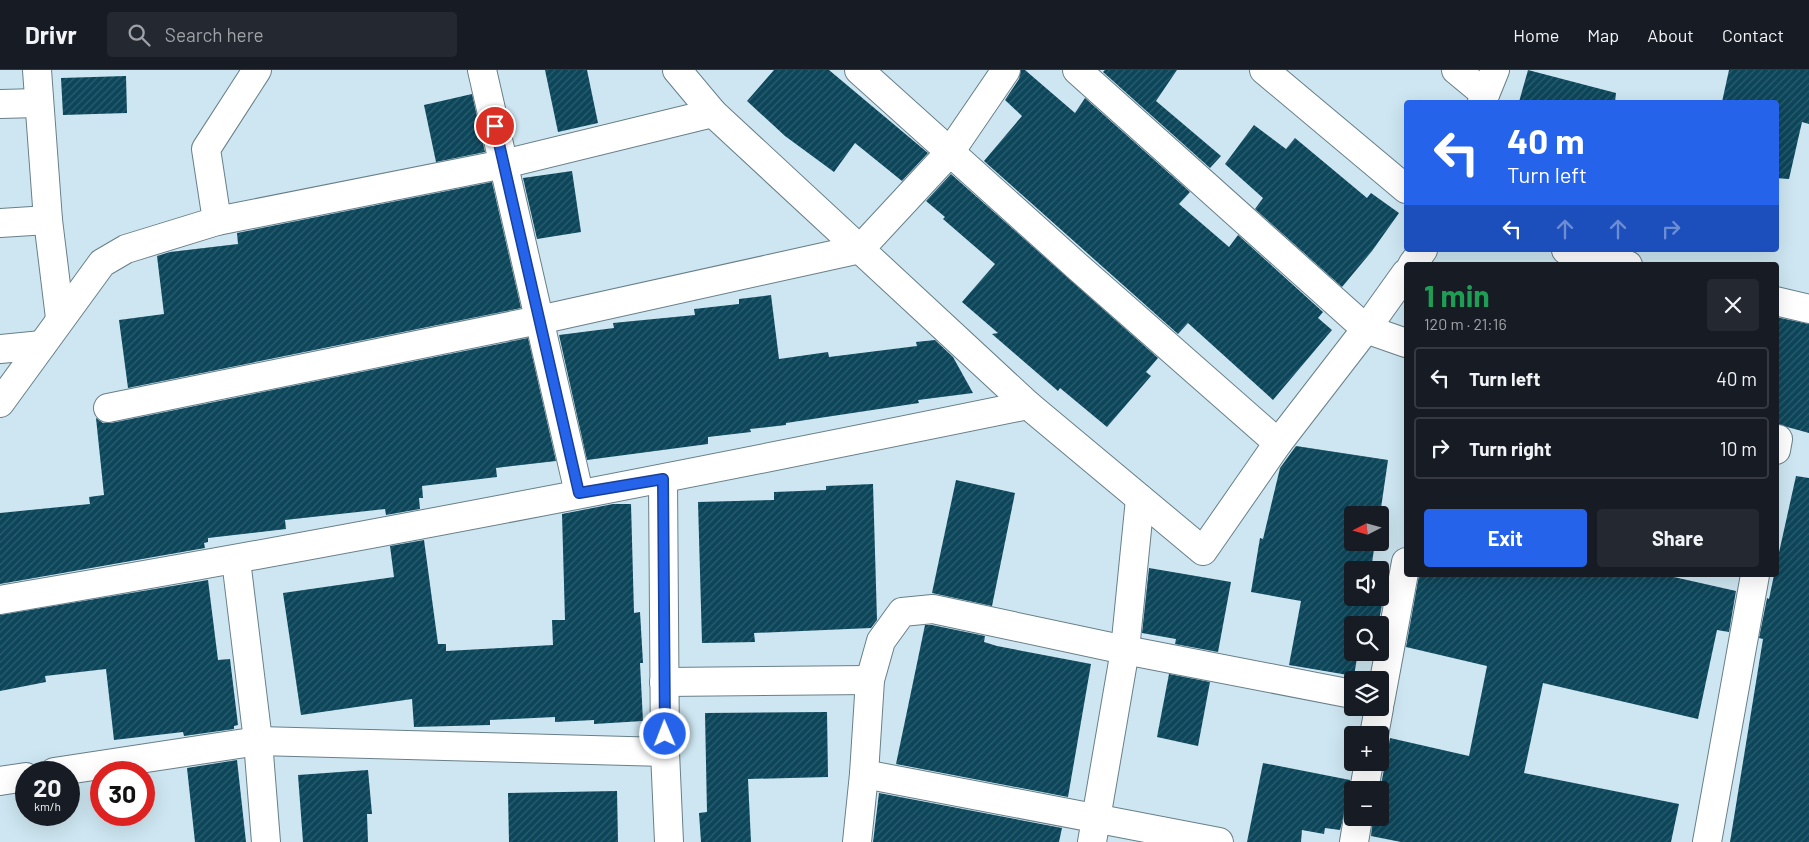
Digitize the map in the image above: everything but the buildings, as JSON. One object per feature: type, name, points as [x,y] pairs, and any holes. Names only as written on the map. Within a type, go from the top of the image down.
[{"type":"street","points":[[37,70],[48,220],[60,318]]},
{"type":"street","points":[[217,221],[206,149],[257,70]]},
{"type":"street","points":[[482,70],[579,493]]},
{"type":"street","points":[[677,70],[713,114],[1028,405],[1203,551],[1278,443],[1366,329],[1404,276]]},
{"type":"street","points":[[859,70],[1278,443]]},
{"type":"street","points":[[108,408],[540,320],[860,249],[950,152],[1006,70]]},
{"type":"street","points":[[1077,70],[1366,329],[1404,342]]},
{"type":"street","points":[[1264,70],[1404,187]]},
{"type":"street","points":[[1456,70],[1487,89]]},
{"type":"street","points":[[0,104],[38,104]]},
{"type":"street","points":[[0,403],[60,318],[102,263],[126,249],[217,221],[504,164],[713,114]]},
{"type":"street","points":[[0,222],[48,220]]},
{"type":"street","points":[[1574,252],[1616,262]]},
{"type":"street","points":[[1779,302],[1809,309]]},
{"type":"street","points":[[0,349],[42,345]]},
{"type":"street","points":[[0,600],[236,560],[579,493],[663,479],[1028,405]]},
{"type":"street","points":[[663,479],[665,752],[669,842]]},
{"type":"street","points":[[1094,831],[1125,650],[1140,498]]},
{"type":"street","points":[[236,560],[258,741],[266,842]]},
{"type":"street","points":[[1385,671],[1404,573]]},
{"type":"street","points":[[1707,842],[1755,577]]},
{"type":"street","points":[[857,842],[864,774],[870,680],[881,641],[902,612],[933,609],[1125,650],[1344,692]]},
{"type":"street","points":[[664,682],[870,680]]},
{"type":"street","points":[[80,768],[258,741],[665,752]]},
{"type":"street","points":[[864,774],[1094,831],[1219,842]]},
{"type":"street","points":[[0,781],[15,779]]},
{"type":"street","points":[[1354,842],[1357,826]]},
{"type":"route","points":[[495,126],[579,493],[663,479],[665,734]]}]
